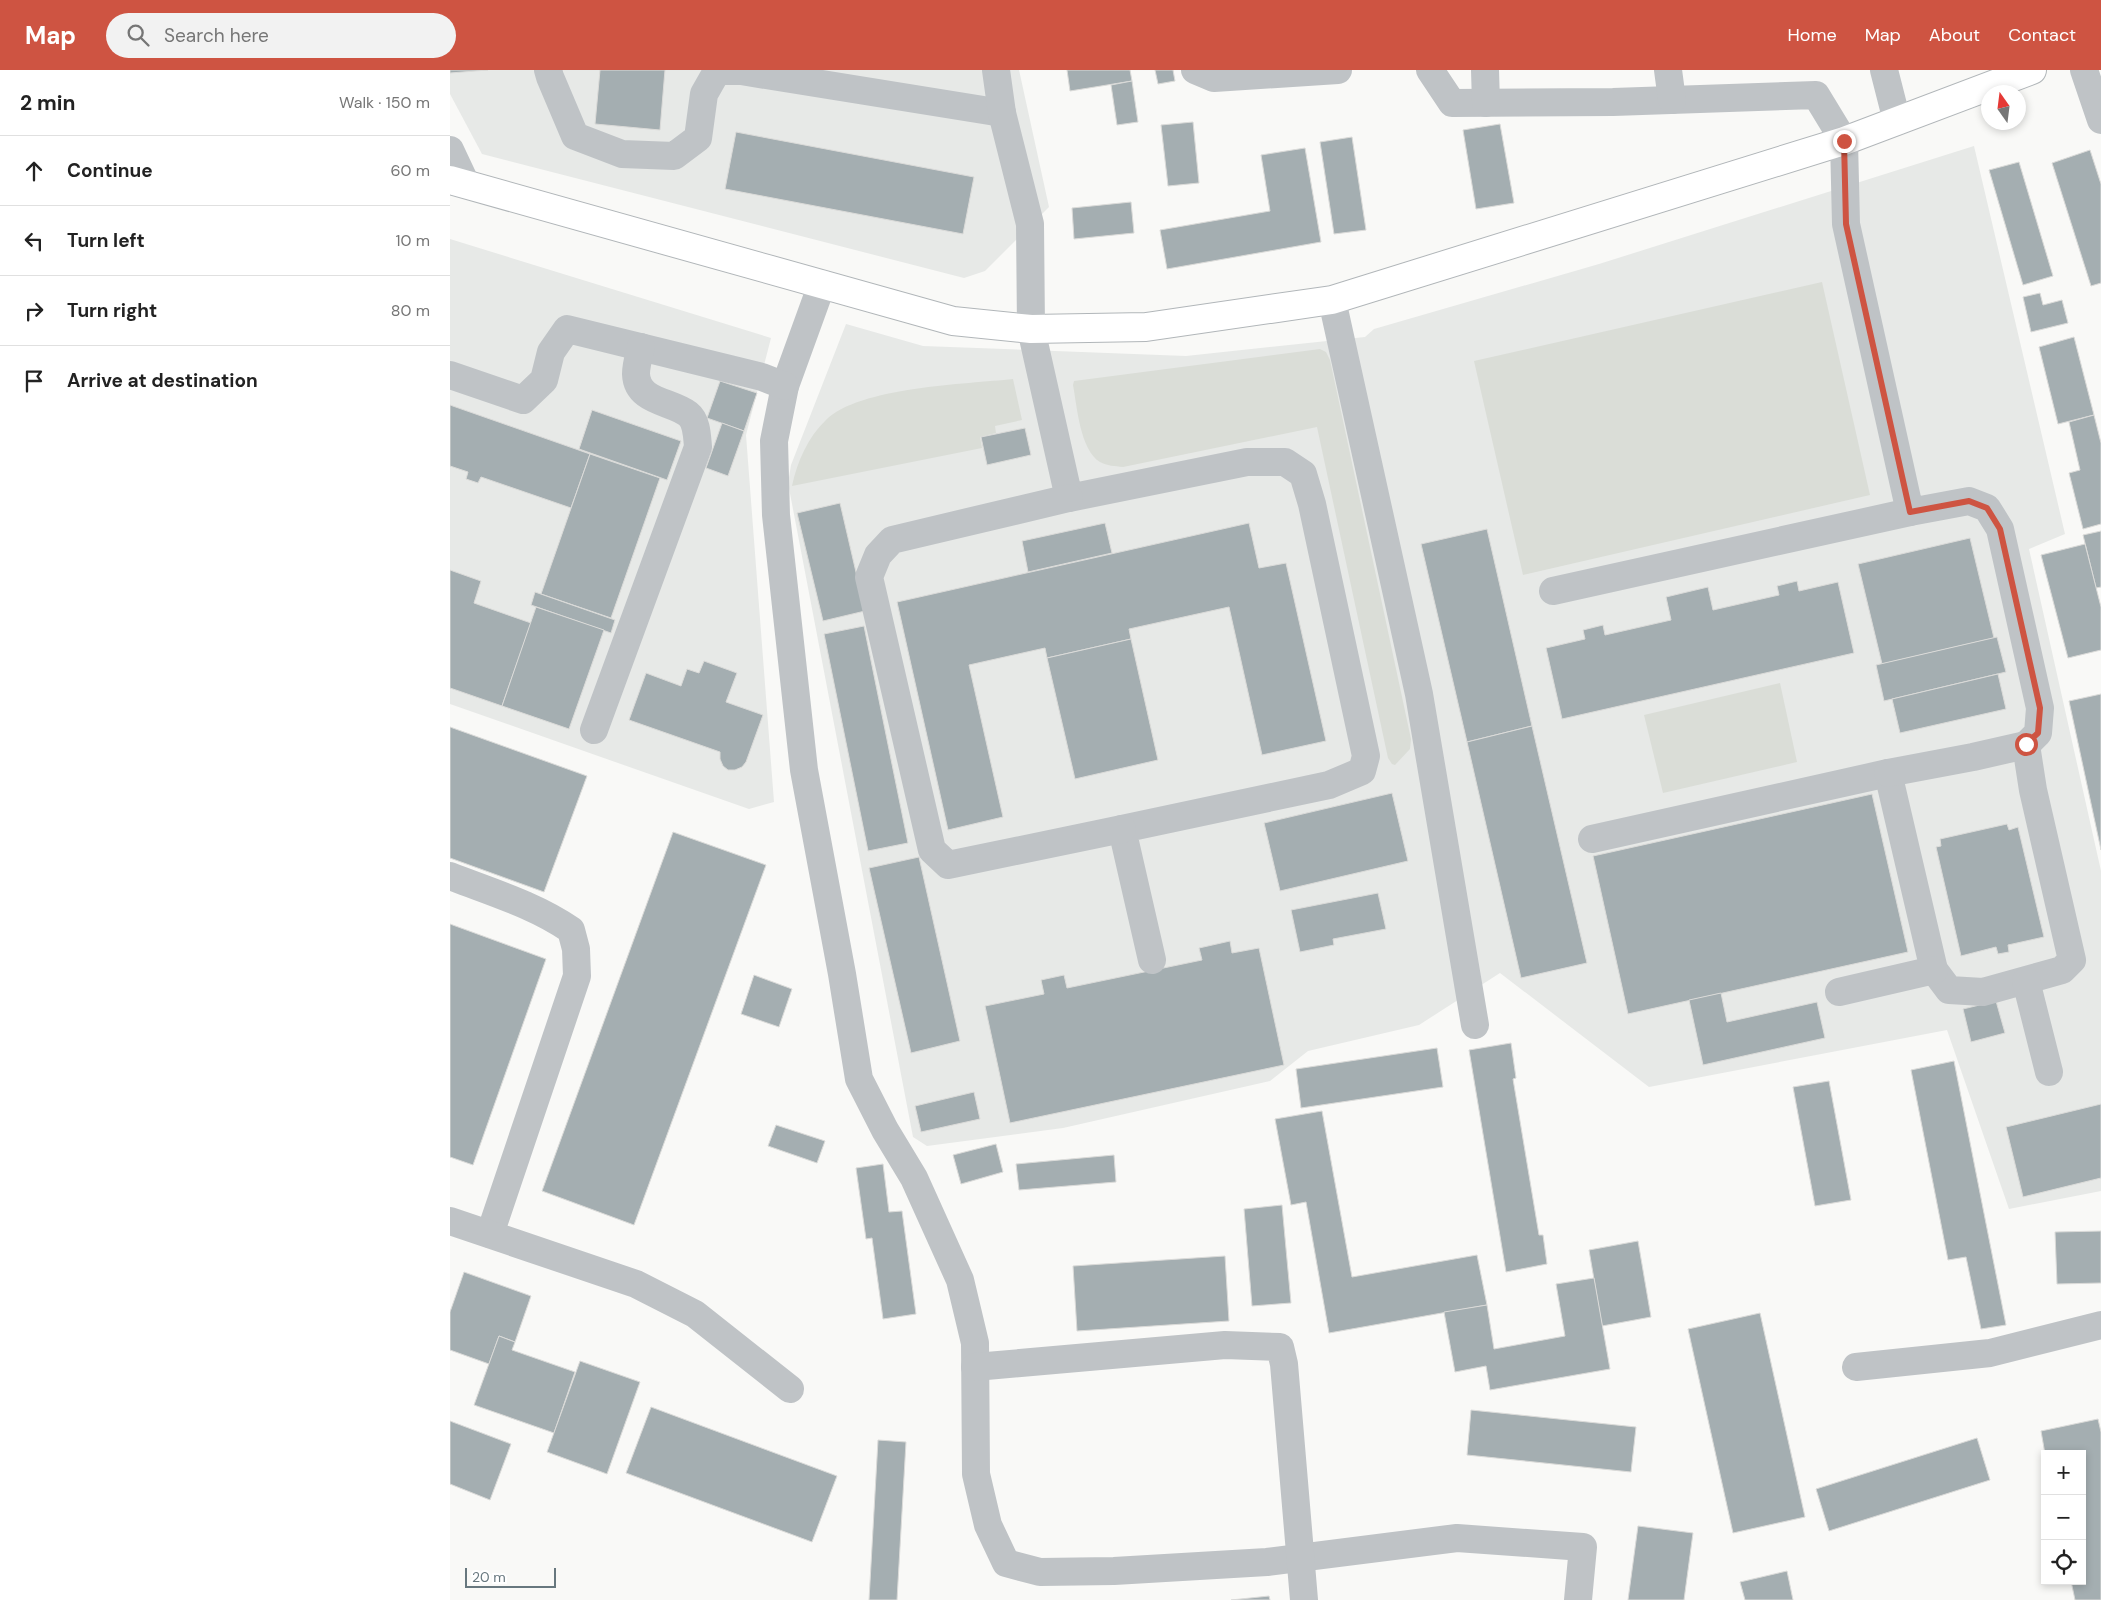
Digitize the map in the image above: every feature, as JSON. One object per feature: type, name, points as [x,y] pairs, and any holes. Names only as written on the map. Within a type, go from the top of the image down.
[{"type":"main road","points":[[458,182],[953,321],[1031,329],[1146,327],[1332,300],[1844,141],[2032,70]]},
{"type":"street","points":[[548,70],[575,136],[622,154],[674,156],[698,138],[704,94],[717,71],[741,71],[1002,113]]},
{"type":"street","points":[[996,70],[1002,113],[1030,224],[1031,329],[1069,498]]},
{"type":"street","points":[[1195,70],[1214,78],[1338,70]]},
{"type":"street","points":[[1430,70],[1452,103],[1672,100],[1816,95],[1844,141],[1846,224],[1910,512]]},
{"type":"street","points":[[1485,70],[1486,103]]},
{"type":"street","points":[[1668,70],[1672,100]]},
{"type":"street","points":[[1884,70],[1897,121]]},
{"type":"street","points":[[2084,70],[2101,120]]},
{"type":"street","points":[[450,150],[458,182]]},
{"type":"street","points":[[822,284],[785,386],[774,441],[777,525],[804,770],[842,974],[859,1079],[884,1130],[914,1178],[960,1280],[974,1342],[976,1474],[988,1525],[1006,1563],[1040,1572],[1114,1571],[1268,1562],[1457,1538],[1582,1547],[1578,1600]]},
{"type":"street","points":[[1332,300],[1419,694],[1474,1025]]},
{"type":"street","points":[[450,375],[523,400],[544,380],[551,352],[567,329],[762,377],[785,386]]},
{"type":"street","points":[[594,730],[698,446],[697,430],[689,415],[656,400],[642,390],[636,374],[641,347]]},
{"type":"street","points":[[1246,462],[1285,462],[1303,474],[1312,504],[1366,756],[1362,771],[1329,785],[1122,829],[948,865],[932,850],[869,577],[878,555],[892,540],[1069,498],[1246,462]]},
{"type":"street","points":[[1553,591],[1910,512],[1969,501],[1987,508],[2000,529],[2040,708],[2038,733],[2026,744],[1592,839]]},
{"type":"street","points":[[1888,773],[1934,970],[1949,990],[1983,992],[2062,970],[2072,960],[2033,790],[2026,744]]},
{"type":"street","points":[[1122,829],[1152,960]]},
{"type":"street","points":[[450,876],[557,920],[571,930],[576,949],[577,976],[490,1234]]},
{"type":"street","points":[[1838,992],[1934,970]]},
{"type":"street","points":[[2026,980],[2050,1072]]},
{"type":"street","points":[[451,1223],[490,1234],[636,1284],[695,1314],[790,1389]]},
{"type":"street","points":[[1856,1367],[1990,1353],[2101,1325]]},
{"type":"street","points":[[975,1366],[1225,1345],[1280,1347],[1284,1364],[1304,1600]]},
{"type":"shaded area","points":[[450,70],[1019,70],[1049,207],[985,271],[964,278],[482,154],[450,94]]},
{"type":"shaded area","points":[[1974,146],[2065,534],[2029,549],[2101,871],[2101,1191],[2009,1209],[1947,1030],[1649,1087],[1500,973],[1419,1025],[1308,1051],[1270,1081],[1063,1128],[927,1146],[913,1137],[788,483],[791,465],[846,324],[923,346],[1186,356],[1365,337],[1374,329],[1599,264]]},
{"type":"shaded area","points":[[450,239],[771,338],[746,435],[774,802],[749,809],[450,704]]},
{"type":"shaded area","points":[[1822,282],[1870,495],[1523,575],[1474,361]]},
{"type":"shaded area","points":[[1320,349],[1326,352],[1330,360],[1411,739],[1410,749],[1395,765],[1388,758],[1317,427],[1123,467],[1111,466],[1100,462],[1093,456],[1080,427],[1073,385],[1074,381]]},
{"type":"shaded area","points":[[1013,379],[1022,420],[995,426],[996,433],[980,437],[982,448],[792,486],[800,459],[814,434],[826,420],[842,409],[863,400],[915,389]]},
{"type":"shaded area","points":[[1780,683],[1797,762],[1663,793],[1644,715]]},
{"type":"building","points":[[450,70],[488,70],[450,73]]},
{"type":"building","points":[[600,70],[665,70],[660,130],[595,124]]},
{"type":"building","points":[[1067,70],[1130,70],[1132,81],[1070,91]]},
{"type":"building","points":[[1155,70],[1173,70],[1175,81],[1158,84]]},
{"type":"building","points":[[1132,81],[1138,122],[1117,125],[1111,85]]},
{"type":"building","points":[[1193,122],[1199,183],[1168,186],[1161,125]]},
{"type":"building","points":[[1500,124],[1514,203],[1476,209],[1463,130]]},
{"type":"building","points":[[736,132],[974,177],[963,234],[725,189]]},
{"type":"building","points":[[1352,137],[1366,230],[1334,234],[1320,142]]},
{"type":"building","points":[[1305,148],[1321,242],[1167,269],[1160,230],[1270,211],[1261,155]]},
{"type":"building","points":[[2090,150],[2101,184],[2101,283],[2091,286],[2052,163]]},
{"type":"building","points":[[2019,162],[2053,276],[2023,285],[1989,170]]},
{"type":"building","points":[[1131,202],[1134,233],[1074,239],[1072,208]]},
{"type":"building","points":[[2040,293],[2043,305],[2062,300],[2068,323],[2031,332],[2023,297]]},
{"type":"building","points":[[2074,337],[2094,415],[2058,424],[2039,347]]},
{"type":"building","points":[[720,381],[757,393],[744,431],[707,418]]},
{"type":"building","points":[[450,405],[590,454],[571,508],[481,477],[478,483],[466,479],[468,472],[450,466]]},
{"type":"building","points":[[592,410],[681,441],[667,480],[579,449]]},
{"type":"building","points":[[2094,415],[2101,443],[2101,524],[2083,529],[2069,473],[2080,470],[2069,422]]},
{"type":"building","points":[[722,423],[744,431],[728,476],[706,468]]},
{"type":"building","points":[[1025,428],[1031,455],[987,465],[981,437]]},
{"type":"building","points":[[590,454],[660,478],[611,618],[541,594]]},
{"type":"building","points":[[840,503],[865,611],[823,621],[797,513]]},
{"type":"building","points":[[1105,523],[1112,553],[1028,572],[1022,541]]},
{"type":"building","points":[[1249,523],[1259,568],[1286,563],[1326,741],[1262,755],[1229,607],[1129,629],[1131,639],[1047,658],[1045,648],[969,665],[1003,817],[948,830],[897,602]]},
{"type":"building","points":[[1487,529],[1532,726],[1467,742],[1421,544]]},
{"type":"building","points":[[2101,531],[2101,587],[2096,588],[2083,535]]},
{"type":"building","points":[[1970,538],[1994,638],[1882,664],[1858,564]]},
{"type":"building","points":[[2085,544],[2101,607],[2101,650],[2068,658],[2041,555]]},
{"type":"building","points":[[450,570],[481,581],[474,603],[531,623],[502,706],[450,688]]},
{"type":"building","points":[[1797,581],[1799,591],[1838,582],[1854,653],[1562,719],[1546,648],[1585,639],[1583,630],[1603,625],[1605,635],[1671,620],[1666,597],[1708,587],[1713,610],[1779,595],[1777,586]]},
{"type":"building","points":[[535,592],[615,620],[611,633],[531,605]]},
{"type":"building","points":[[536,607],[604,630],[569,729],[502,706]]},
{"type":"building","points":[[864,626],[908,843],[868,851],[824,634]]},
{"type":"building","points":[[1997,637],[2006,672],[1884,701],[1876,665]]},
{"type":"building","points":[[1131,639],[1158,760],[1075,779],[1047,658]]},
{"type":"building","points":[[704,661],[737,673],[726,702],[763,715],[746,762],[742,767],[735,770],[728,770],[723,766],[720,752],[629,720],[646,673],[681,686],[687,669],[699,673]]},
{"type":"building","points":[[1998,674],[2006,709],[1900,733],[1892,699]]},
{"type":"building","points":[[2101,694],[2101,850],[2069,701]]},
{"type":"building","points":[[1532,726],[1587,963],[1521,978],[1467,742]]},
{"type":"building","points":[[450,727],[587,776],[544,892],[450,858]]},
{"type":"building","points":[[1392,793],[1408,861],[1280,891],[1264,823]]},
{"type":"building","points":[[1872,794],[1908,952],[1628,1014],[1593,856]]},
{"type":"building","points":[[2007,824],[2009,830],[2018,827],[2044,937],[2008,945],[2009,952],[1998,954],[1996,947],[1961,956],[1936,847],[1941,846],[1940,839]]},
{"type":"building","points":[[673,832],[766,865],[634,1225],[542,1191]]},
{"type":"building","points":[[919,857],[960,1041],[911,1053],[869,868]]},
{"type":"building","points":[[1378,893],[1386,929],[1333,939],[1334,945],[1300,952],[1291,910]]},
{"type":"building","points":[[450,924],[546,959],[473,1165],[450,1157]]},
{"type":"building","points":[[1230,941],[1232,953],[1259,948],[1284,1065],[1010,1123],[985,1006],[1044,994],[1041,980],[1064,975],[1067,988],[1202,960],[1199,948]]},
{"type":"building","points":[[754,975],[792,989],[779,1027],[741,1014]]},
{"type":"building","points":[[1721,993],[1727,1022],[1817,1002],[1825,1038],[1703,1065],[1689,1000]]},
{"type":"building","points":[[1996,1001],[2005,1033],[1971,1042],[1963,1009]]},
{"type":"building","points":[[1511,1043],[1516,1078],[1513,1079],[1539,1235],[1543,1235],[1547,1264],[1506,1272],[1469,1050]]},
{"type":"building","points":[[1437,1048],[1443,1087],[1301,1108],[1296,1069]]},
{"type":"building","points":[[1954,1061],[2006,1325],[1981,1329],[1966,1257],[1948,1260],[1911,1070]]},
{"type":"building","points":[[1829,1081],[1851,1200],[1815,1206],[1793,1087]]},
{"type":"building","points":[[974,1092],[980,1119],[921,1132],[915,1106]]},
{"type":"building","points":[[2101,1104],[2101,1178],[2023,1197],[2006,1127]]},
{"type":"building","points":[[1322,1111],[1352,1277],[1477,1255],[1487,1305],[1329,1333],[1306,1202],[1291,1205],[1275,1119]]},
{"type":"building","points":[[776,1125],[825,1141],[817,1163],[768,1146]]},
{"type":"building","points":[[996,1144],[1003,1172],[961,1184],[953,1155]]},
{"type":"building","points":[[1114,1155],[1116,1182],[1019,1190],[1016,1164]]},
{"type":"building","points":[[883,1164],[889,1212],[902,1211],[916,1314],[883,1319],[872,1238],[866,1239],[856,1168]]},
{"type":"building","points":[[1282,1205],[1291,1303],[1252,1306],[1244,1209]]},
{"type":"building","points":[[2101,1231],[2101,1283],[2057,1284],[2055,1232]]},
{"type":"building","points":[[1638,1241],[1651,1317],[1602,1326],[1589,1250]]},
{"type":"building","points":[[1225,1256],[1229,1321],[1077,1331],[1073,1266]]},
{"type":"building","points":[[464,1272],[531,1296],[515,1342],[499,1336],[489,1364],[450,1350],[450,1312]]},
{"type":"building","points":[[1594,1278],[1610,1369],[1490,1390],[1486,1366],[1455,1372],[1444,1312],[1487,1305],[1494,1349],[1565,1336],[1556,1284]]},
{"type":"building","points":[[1760,1313],[1805,1517],[1733,1533],[1688,1329]]},
{"type":"building","points":[[499,1336],[515,1342],[512,1350],[575,1372],[554,1433],[474,1405]]},
{"type":"building","points":[[580,1361],[640,1382],[607,1474],[547,1452]]},
{"type":"building","points":[[651,1407],[837,1476],[812,1542],[626,1473]]},
{"type":"building","points":[[1471,1410],[1636,1427],[1631,1472],[1467,1455]]},
{"type":"building","points":[[2098,1419],[2101,1432],[2101,1600],[2075,1600],[2072,1585],[2086,1585],[2086,1450],[2044,1450],[2041,1431]]},
{"type":"building","points":[[450,1421],[511,1444],[490,1500],[450,1484]]},
{"type":"building","points":[[1977,1438],[1990,1480],[1829,1531],[1816,1489]]},
{"type":"building","points":[[878,1440],[906,1442],[897,1600],[869,1600]]},
{"type":"building","points":[[1638,1526],[1693,1533],[1684,1600],[1628,1600]]},
{"type":"building","points":[[1787,1571],[1793,1600],[1745,1600],[1740,1582]]},
{"type":"building","points":[[1269,1596],[1270,1600],[1231,1600]]},
{"type":"route","points":[[1844,141],[1846,224],[1910,512],[1969,501],[1987,508],[2000,529],[2040,708],[2038,733],[2026,744]]}]
